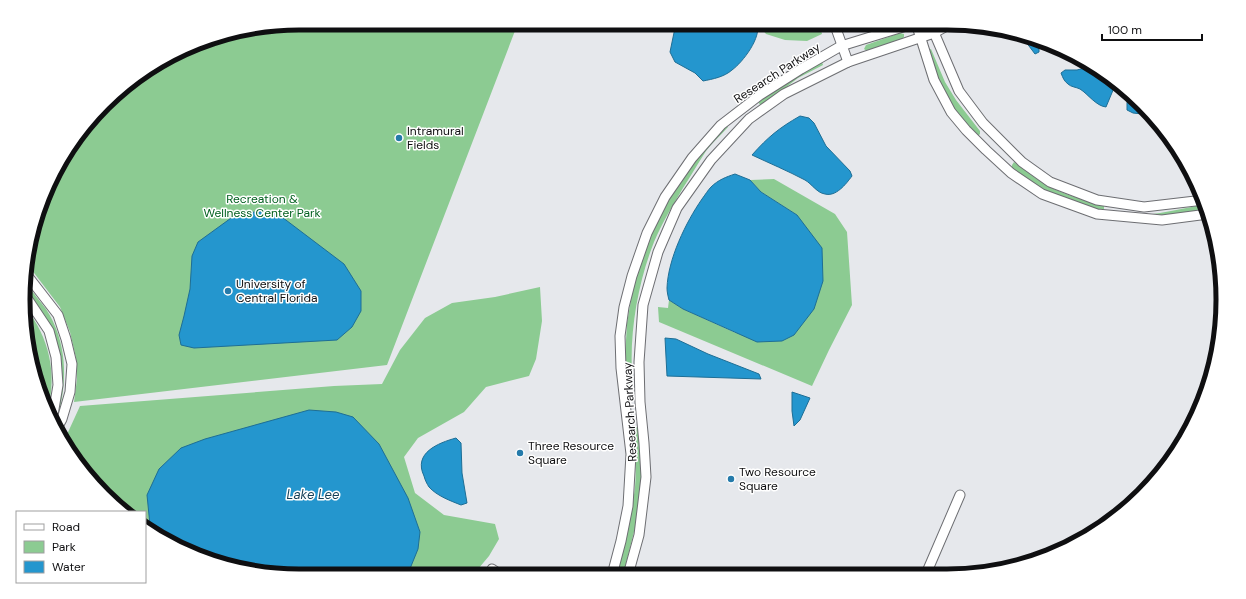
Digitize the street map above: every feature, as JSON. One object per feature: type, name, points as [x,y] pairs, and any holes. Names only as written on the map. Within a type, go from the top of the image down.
[{"type":"street","points":[[836,30],[848,62]]},
{"type":"street","name":"Research Parkway","points":[[614,569],[628,506],[631,454],[621,368],[620,336],[624,308],[632,276],[647,234],[670,190],[692,158],[722,125],[760,95],[841,46],[893,30]]},
{"type":"street","points":[[919,30],[934,80],[952,112],[966,130],[1012,173],[1042,194],[1097,214],[1162,220],[1203,215]]},
{"type":"street","points":[[933,30],[959,91],[983,124],[1022,162],[1050,182],[1097,200],[1144,207],[1197,201]]},
{"type":"street","name":"Research Parkway","points":[[630,569],[639,535],[646,477],[640,402],[639,362],[644,305],[658,252],[677,208],[711,160],[749,119],[784,94],[848,62],[922,38],[940,30]]},
{"type":"street","points":[[1123,217],[1124,204]]},
{"type":"street","points":[[31,279],[58,315],[72,364],[70,392],[60,423]]},
{"type":"street","points":[[30,303],[49,331],[56,357],[58,386],[54,410]]},
{"type":"street","points":[[928,569],[960,495]]},
{"type":"green space","name":"Recreation & Wellness Center Park","points":[[300,30],[515,30],[387,365],[74,402],[77,379],[76,358],[70,332],[60,307],[32,270],[35,247],[44,213],[66,165],[86,135],[109,109],[150,75],[180,58],[213,44],[264,32]]},
{"type":"green space","points":[[763,30],[821,30],[822,34],[807,41],[785,40],[766,34]]},
{"type":"green space","points":[[900,33],[904,34],[902,39],[867,51],[864,49],[866,45]]},
{"type":"green space","points":[[931,49],[945,82],[956,100],[980,131],[978,136],[956,113],[944,93],[928,50]]},
{"type":"green space","points":[[822,62],[823,65],[798,78],[764,104],[760,105],[758,101],[770,92]]},
{"type":"green space","points":[[727,125],[728,127],[708,148],[700,160],[660,228],[654,242],[643,276],[635,312],[632,349],[633,385],[629,388],[626,386],[625,358],[627,323],[632,294],[641,259],[667,201],[705,147]]},
{"type":"green space","points":[[1014,162],[1050,187],[1074,197],[1104,205],[1104,209],[1101,211],[1043,189],[1012,168]]},
{"type":"green space","points":[[774,179],[835,214],[847,232],[852,305],[812,386],[659,322],[658,307],[668,308],[669,300],[683,309],[736,333],[797,215],[761,192],[750,180]]},
{"type":"green space","points":[[1199,205],[1201,211],[1161,217],[1145,215]]},
{"type":"green space","points":[[540,287],[542,321],[536,359],[529,376],[486,387],[464,412],[418,438],[404,457],[415,493],[444,515],[495,524],[499,539],[489,556],[478,569],[300,569],[264,567],[213,555],[180,541],[150,524],[146,521],[146,511],[133,511],[97,477],[75,449],[67,435],[80,406],[334,386],[382,384],[400,350],[425,318],[452,303],[495,297]]},
{"type":"green space","points":[[31,289],[53,321],[62,347],[64,375],[63,389],[58,416],[62,389],[59,352],[50,328],[30,299]]},
{"type":"green space","points":[[31,315],[40,331],[49,356],[52,382],[50,400],[44,386],[35,352]]},
{"type":"green space","points":[[637,427],[641,436],[642,482],[635,528],[625,569],[618,569],[634,498],[636,472],[632,428]]},
{"type":"water","points":[[675,30],[758,30],[750,49],[736,66],[722,76],[703,81],[695,73],[675,62],[670,52]]},
{"type":"water","points":[[1026,42],[1039,46],[1039,52],[1035,54]]},
{"type":"water","points":[[1084,68],[1114,88],[1106,107],[1095,102],[1080,89],[1069,85],[1061,73],[1065,70],[1077,70]]},
{"type":"water","points":[[1128,100],[1142,114],[1133,113],[1127,110]]},
{"type":"water","points":[[800,116],[809,118],[814,123],[826,146],[850,171],[852,176],[847,183],[833,194],[822,193],[805,180],[752,155],[774,133]]},
{"type":"water","points":[[735,174],[750,180],[761,192],[797,215],[822,248],[823,281],[814,309],[794,335],[782,341],[757,342],[683,309],[669,300],[667,292],[668,277],[674,253],[684,230],[702,199],[711,187],[716,182]]},
{"type":"water","points":[[274,211],[344,264],[361,291],[361,311],[352,327],[337,340],[194,348],[181,345],[179,335],[190,289],[192,256],[198,242],[238,213]]},
{"type":"water","points":[[665,338],[676,339],[708,354],[759,374],[761,379],[667,376]]},
{"type":"water","points":[[792,392],[810,398],[800,420],[794,426],[792,411]]},
{"type":"water","name":"Lake Lee","points":[[309,410],[336,412],[353,417],[379,444],[408,498],[420,532],[418,549],[410,569],[300,569],[264,567],[213,555],[180,541],[150,524],[147,495],[159,469],[181,448],[205,439]]},
{"type":"water","points":[[456,438],[461,443],[462,473],[467,503],[461,505],[444,498],[432,490],[426,482],[421,468],[422,461],[429,450],[435,446]]},
{"type":"place","name":"Intramural Fields","points":[[399,138]]},
{"type":"place","name":"University of Central Florida","points":[[228,291]]},
{"type":"place","name":"Three Resource Square","points":[[520,453]]},
{"type":"place","name":"Two Resource Square","points":[[731,479]]}]
